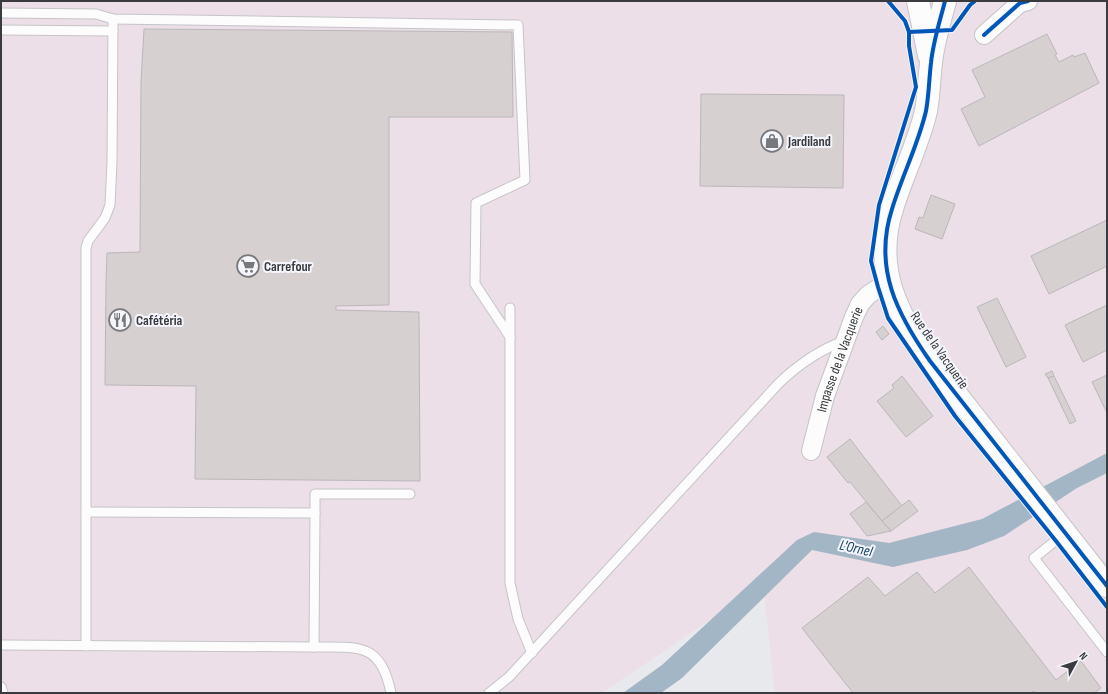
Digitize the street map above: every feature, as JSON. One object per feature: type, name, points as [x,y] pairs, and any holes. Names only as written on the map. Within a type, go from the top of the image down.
[{"type":"street","name":"Rue de la Vacquerie","points":[[918,1],[931,62]]},
{"type":"street","name":"Rue de la Vacquerie","points":[[945,1],[931,62],[926,110],[892,209],[886,233],[885,257],[889,281],[897,307],[912,335],[930,361],[1107,586]]},
{"type":"street","points":[[984,35],[1020,3],[1028,1]]},
{"type":"street","name":"Impasse de la Vacquerie","points":[[811,451],[825,396],[844,341],[860,304],[868,295],[889,281]]},
{"type":"lane","points":[[1,13],[96,14],[113,19],[518,25],[525,180],[476,203],[475,284],[510,336]]},
{"type":"lane","points":[[86,646],[86,248],[88,241],[105,218],[110,206],[112,162],[113,19]]},
{"type":"lane","points":[[1,30],[113,31]]},
{"type":"lane","points":[[510,308],[510,583],[518,619],[532,653]]},
{"type":"lane","points":[[489,693],[509,677],[532,653],[779,383],[795,368],[813,356],[844,341]]},
{"type":"lane","points":[[314,647],[315,494],[410,494]]},
{"type":"lane","points":[[86,512],[315,513]]},
{"type":"lane","points":[[1065,533],[1034,558],[1107,652]]},
{"type":"lane","points":[[1,646],[354,647],[370,652],[382,665],[391,693]]},
{"type":"lane","points":[[1,687],[3,693]]},
{"type":"shaded area","points":[[1,1],[1107,1],[1107,693],[775,693],[763,584],[602,693],[1,693]]},
{"type":"water","name":"L'Ornel","points":[[1107,453],[1107,473],[1077,488],[1004,536],[967,550],[893,567],[812,550],[682,678],[661,693],[623,693],[662,665],[797,540],[814,532],[889,543],[982,519]]},
{"type":"building","name":"Carrefour","points":[[144,29],[512,32],[513,117],[389,117],[389,305],[336,306],[336,310],[419,312],[420,481],[195,479],[196,386],[105,385],[107,253],[140,252],[141,82]]},
{"type":"building","points":[[1047,34],[1057,54],[1055,55],[1059,62],[1073,55],[1074,57],[1085,53],[1099,83],[979,146],[961,109],[985,97],[972,70]]},
{"type":"building","name":"Jardiland","points":[[701,94],[844,95],[843,188],[700,186]]},
{"type":"building","points":[[931,195],[955,204],[942,239],[915,229],[919,217],[923,218]]},
{"type":"building","points":[[1107,220],[1107,266],[1049,294],[1031,256]]},
{"type":"building","points":[[997,298],[1026,357],[1006,367],[977,307]]},
{"type":"building","points":[[1107,305],[1107,350],[1083,362],[1065,325]]},
{"type":"building","points":[[883,326],[889,334],[882,340],[876,332]]},
{"type":"building","points":[[1052,371],[1054,376],[1048,378],[1045,374]]},
{"type":"building","points":[[1107,375],[1107,413],[1092,382]]},
{"type":"building","points":[[902,376],[933,416],[906,437],[877,401],[894,388],[892,385]]},
{"type":"building","points":[[1054,376],[1076,421],[1070,424],[1048,378]]},
{"type":"building","points":[[850,439],[902,506],[882,521],[827,457]]},
{"type":"building","points":[[909,500],[918,511],[891,531],[882,521]]},
{"type":"building","points":[[866,502],[891,531],[867,536],[850,514]]},
{"type":"building","points":[[969,567],[1056,680],[1081,661],[1101,688],[1094,693],[1035,693],[1034,691],[1031,693],[853,693],[802,628],[868,577],[885,596],[917,572],[935,593]]},
{"type":"cycle path","points":[[888,1],[905,21],[909,32],[909,46],[916,87],[879,205],[871,261],[888,318],[955,416],[1107,607]]},
{"type":"cycle path","points":[[945,1],[933,47],[928,99],[923,124],[896,197],[887,231],[885,251],[887,271],[892,290],[898,308],[907,326],[930,361],[1107,586]]},
{"type":"cycle path","points":[[909,32],[952,30],[970,5],[975,1]]},
{"type":"cycle path","points":[[984,35],[1020,3],[1028,1]]},
{"type":"place","name":"Jardiland","points":[[772,141]]},
{"type":"place","name":"Carrefour","points":[[248,266]]},
{"type":"place","name":"Cafétéria","points":[[120,320]]}]
